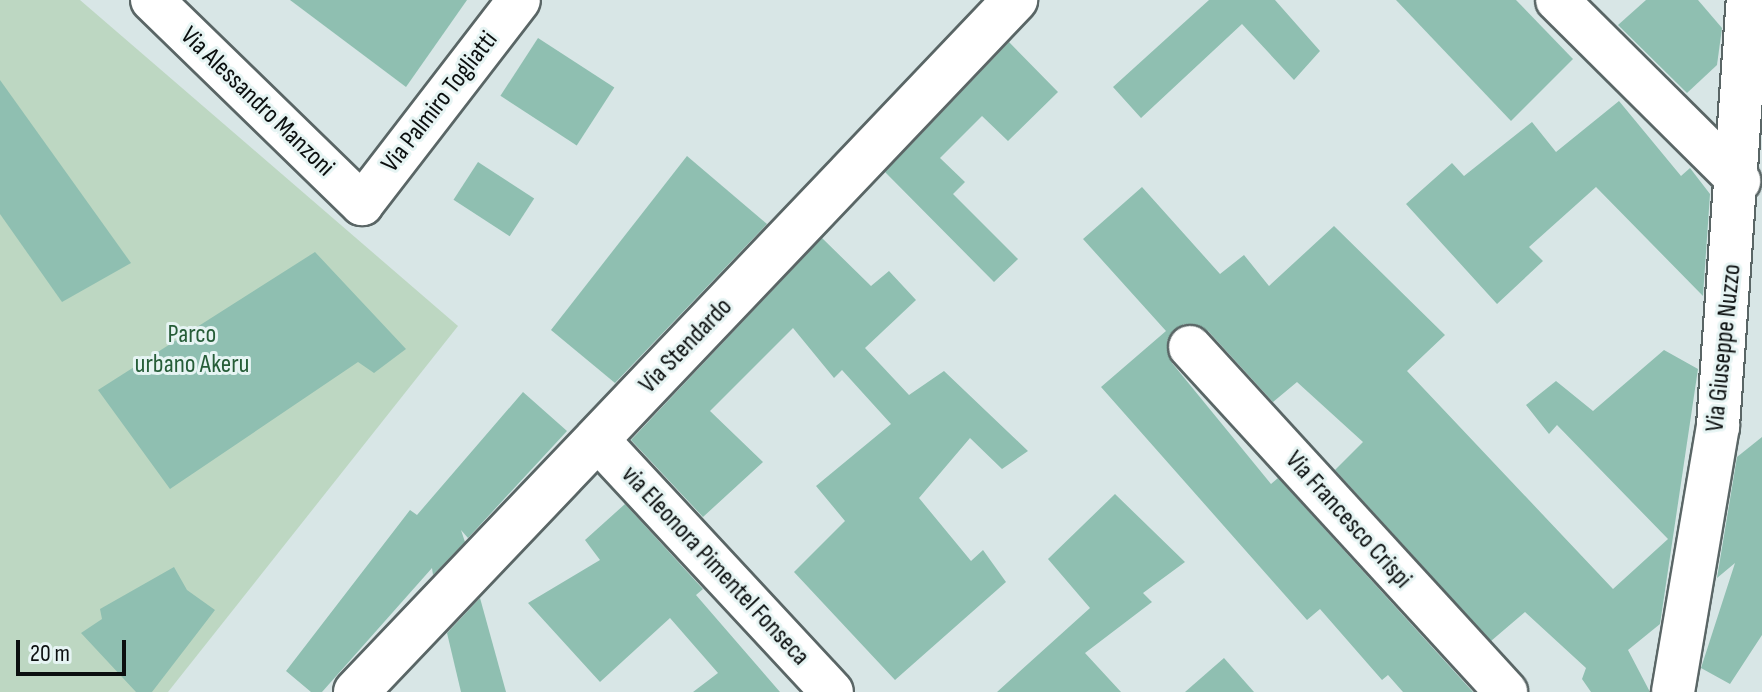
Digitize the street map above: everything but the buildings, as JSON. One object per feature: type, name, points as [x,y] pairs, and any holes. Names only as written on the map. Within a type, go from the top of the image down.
[{"type":"street","name":"Via Alessandro Manzoni","points":[[152,0],[362,204]]},
{"type":"street","name":"Via Palmiro Togliatti","points":[[362,204],[519,0]]},
{"type":"street","name":"Via Stendardo","points":[[356,692],[1015,0]]},
{"type":"street","points":[[1557,0],[1739,181]]},
{"type":"street","name":"Via Giuseppe Nuzzo","points":[[1673,692],[1718,426],[1739,181],[1748,0]]},
{"type":"street","name":"Via Francesco Crispi","points":[[1190,347],[1506,692]]},
{"type":"street","name":"via Eleonora Pimentel Fonseca","points":[[597,439],[832,692]]},
{"type":"green space","name":"Parco urbano Akeru","points":[[0,0],[80,0],[458,326],[168,692],[0,692]]}]
